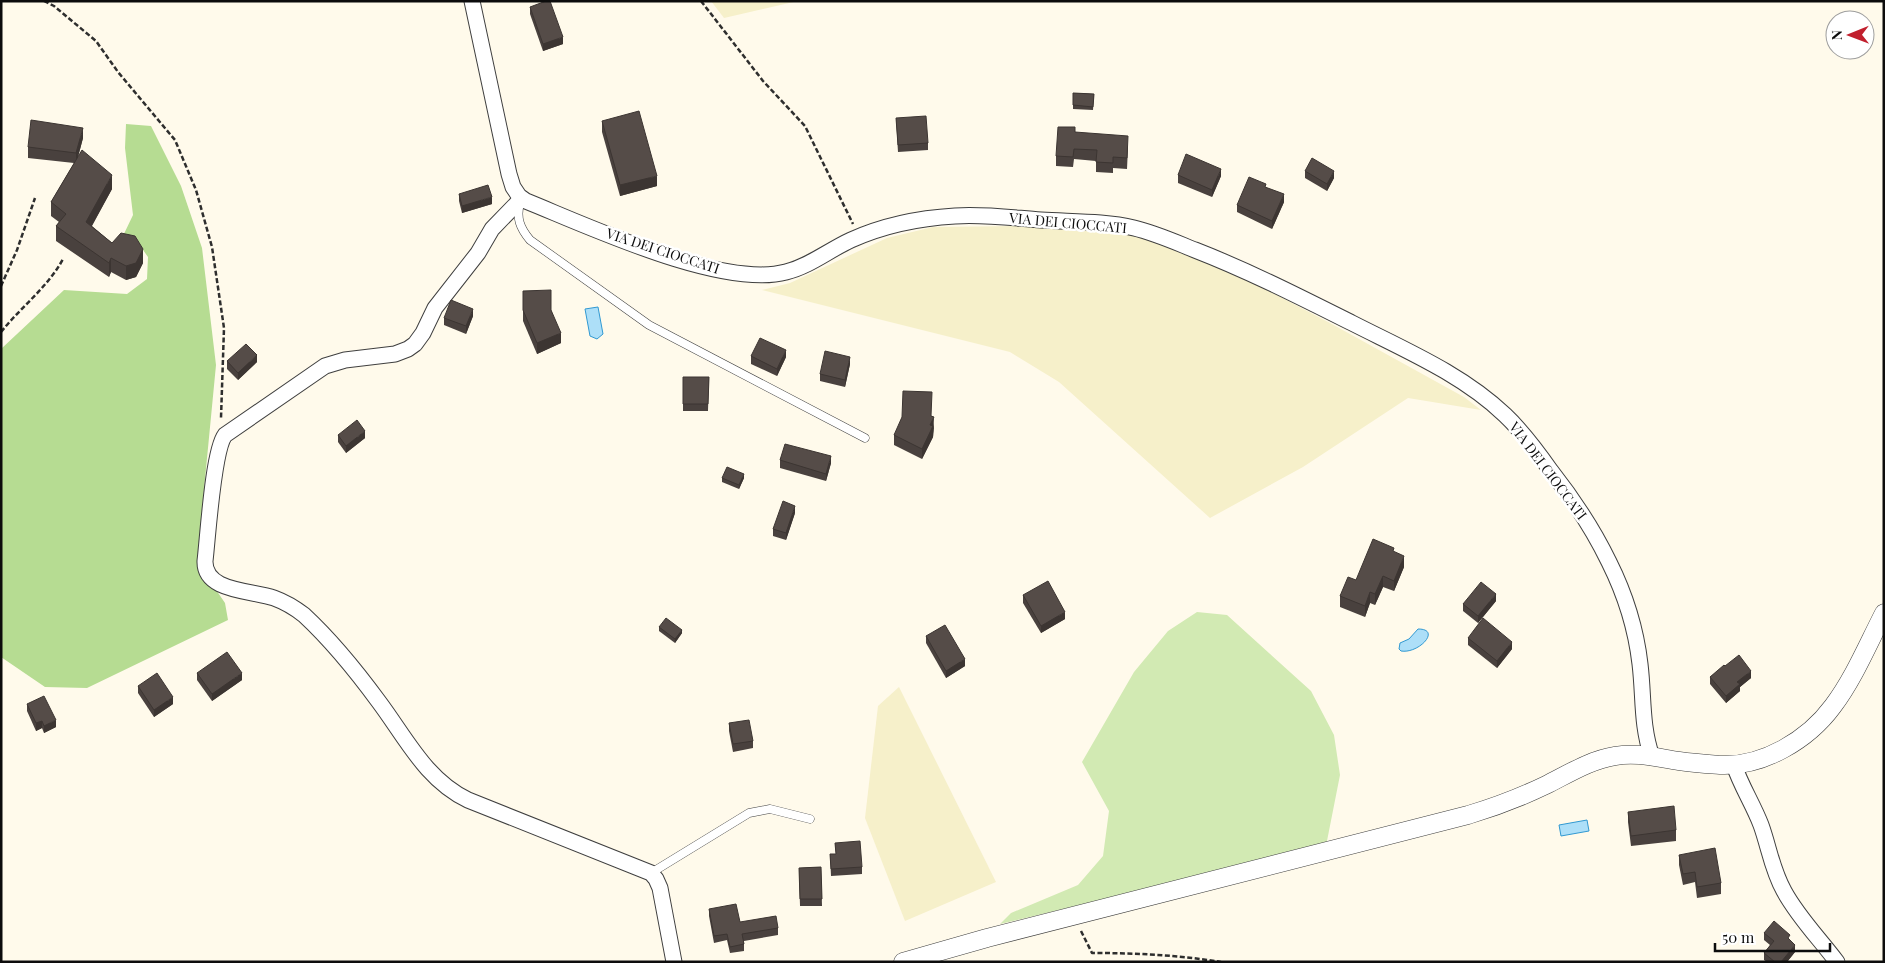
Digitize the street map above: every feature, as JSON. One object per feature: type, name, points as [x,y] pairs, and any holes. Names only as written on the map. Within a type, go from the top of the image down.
[{"type":"street","points":[[472,1],[509,174],[513,187],[521,198],[492,229],[478,254],[435,308],[415,344],[395,354],[345,360],[325,366],[225,435],[220,444],[205,561],[206,572],[212,581],[221,585],[278,599],[304,615],[370,690],[429,772],[454,792],[651,873],[660,888],[674,962]]},
{"type":"street","name":"VIA DEI CIOCCATI","points":[[521,198],[662,253],[710,268],[748,275],[779,274],[794,270],[859,237],[919,220],[963,215],[1104,224],[1138,229],[1208,255],[1271,282],[1421,358],[1453,377],[1491,403],[1520,431],[1565,489],[1604,551],[1625,599],[1635,634],[1641,671],[1644,728],[1652,757]]},
{"type":"street","points":[[903,962],[1077,915],[1487,810],[1516,799],[1602,759],[1627,755],[1696,763],[1734,765],[1755,761],[1778,752],[1800,738],[1822,719],[1840,696],[1884,613]]},
{"type":"street","points":[[1734,765],[1740,783],[1762,827],[1773,866],[1784,891],[1800,916],[1837,962]]},
{"type":"lane","points":[[521,198],[518,208],[520,226],[530,240],[649,325],[865,438]]},
{"type":"lane","points":[[651,873],[749,813],[770,809],[810,819]]},
{"type":"path","points":[[44,1],[54,6],[96,41],[118,72],[162,122],[175,140],[196,190],[212,247],[224,328],[220,444]]},
{"type":"path","points":[[701,1],[763,81],[805,126],[859,237]]},
{"type":"path","points":[[1,286],[17,250],[35,198]]},
{"type":"path","points":[[1,332],[55,273],[63,259]]},
{"type":"path","points":[[1077,915],[1082,934],[1092,954],[1134,953],[1189,957],[1221,962]]},
{"type":"shaded area","points":[[711,1],[798,1],[724,18]]},
{"type":"shaded area","points":[[1018,226],[1110,229],[1200,255],[1330,323],[1464,397],[1481,410],[1408,398],[1303,467],[1210,518],[1059,382],[1010,352],[762,290],[790,283],[887,238],[933,227]]},
{"type":"shaded area","points":[[899,687],[996,882],[905,921],[865,818],[878,706]]},
{"type":"green space","points":[[126,124],[151,126],[181,186],[202,248],[216,365],[197,562],[225,603],[228,620],[87,688],[45,687],[1,657],[1,349],[64,290],[127,294],[147,279],[148,257],[136,240],[122,238],[133,215],[125,148]]},
{"type":"green space","points":[[1197,612],[1227,615],[1311,691],[1334,735],[1340,775],[1326,846],[1000,924],[1011,913],[1078,885],[1103,856],[1109,811],[1082,762],[1134,672],[1168,631]]},
{"type":"water","points":[[598,307],[603,334],[597,339],[590,336],[585,309]]},
{"type":"water","points":[[1418,629],[1425,630],[1428,633],[1425,641],[1415,649],[1401,651],[1399,649],[1400,643],[1409,639]]},
{"type":"water","points":[[1587,820],[1589,831],[1561,836],[1559,825]]},
{"type":"building","points":[[550,1],[563,37],[543,44],[530,7]]},
{"type":"building","points":[[1073,93],[1094,94],[1093,107],[1073,105]]},
{"type":"building","points":[[639,111],[657,176],[620,185],[602,121]]},
{"type":"building","points":[[926,116],[928,143],[898,145],[896,118]]},
{"type":"building","points":[[31,120],[83,128],[76,153],[28,147]]},
{"type":"building","points":[[1058,127],[1075,127],[1075,132],[1128,136],[1127,158],[1113,157],[1113,163],[1096,162],[1097,150],[1074,149],[1073,157],[1056,156]]},
{"type":"building","points":[[82,150],[112,175],[86,222],[112,243],[121,233],[135,236],[143,249],[136,263],[126,266],[111,258],[109,263],[56,226],[66,214],[51,202]]},
{"type":"building","points":[[1186,154],[1221,169],[1212,190],[1178,175]]},
{"type":"building","points":[[1312,158],[1334,171],[1327,184],[1305,171]]},
{"type":"building","points":[[1249,177],[1266,184],[1265,187],[1284,194],[1272,221],[1237,205]]},
{"type":"building","points":[[488,185],[492,197],[462,206],[459,194]]},
{"type":"building","points":[[551,290],[551,310],[561,333],[537,343],[523,310],[523,291]]},
{"type":"building","points":[[451,300],[473,309],[466,326],[444,318]]},
{"type":"building","points":[[760,338],[786,350],[777,369],[751,356]]},
{"type":"building","points":[[246,344],[257,355],[238,373],[227,361]]},
{"type":"building","points":[[825,351],[850,357],[845,380],[820,374]]},
{"type":"building","points":[[683,377],[709,377],[708,404],[683,404]]},
{"type":"building","points":[[903,391],[932,392],[931,416],[934,417],[930,425],[933,426],[922,449],[894,435],[902,417]]},
{"type":"building","points":[[357,420],[365,431],[346,446],[338,435]]},
{"type":"building","points":[[785,444],[831,456],[826,474],[780,460]]},
{"type":"building","points":[[727,467],[744,474],[739,485],[722,478]]},
{"type":"building","points":[[783,501],[795,506],[786,533],[773,529]]},
{"type":"building","points":[[1373,539],[1394,548],[1393,551],[1404,556],[1394,581],[1383,576],[1375,594],[1370,592],[1365,606],[1340,596],[1348,577],[1356,580]]},
{"type":"building","points":[[1048,581],[1065,612],[1041,626],[1023,595]]},
{"type":"building","points":[[1481,582],[1496,594],[1478,616],[1463,604]]},
{"type":"building","points":[[666,618],[682,630],[675,639],[659,627]]},
{"type":"building","points":[[1483,618],[1512,642],[1497,661],[1468,638]]},
{"type":"building","points":[[945,625],[965,659],[946,671],[926,636]]},
{"type":"building","points":[[227,652],[242,673],[212,694],[197,673]]},
{"type":"building","points":[[1739,655],[1751,671],[1737,682],[1740,684],[1726,696],[1710,677]]},
{"type":"building","points":[[157,673],[173,697],[154,710],[138,686]]},
{"type":"building","points":[[44,696],[56,720],[44,726],[42,721],[36,723],[27,704]]},
{"type":"building","points":[[749,720],[753,741],[733,744],[729,723]]},
{"type":"building","points":[[1674,806],[1676,830],[1631,836],[1628,812]]},
{"type":"building","points":[[860,841],[862,867],[831,869],[830,854],[836,854],[835,843]]},
{"type":"building","points":[[1715,848],[1721,883],[1697,887],[1695,872],[1683,874],[1679,855]]},
{"type":"building","points":[[821,867],[822,899],[800,899],[799,868]]},
{"type":"building","points":[[736,904],[740,922],[776,916],[778,928],[742,934],[744,944],[730,947],[727,934],[714,936],[709,909]]},
{"type":"building","points":[[1774,921],[1790,935],[1788,938],[1795,945],[1781,962],[1775,962],[1764,953],[1774,941],[1764,933]]}]
